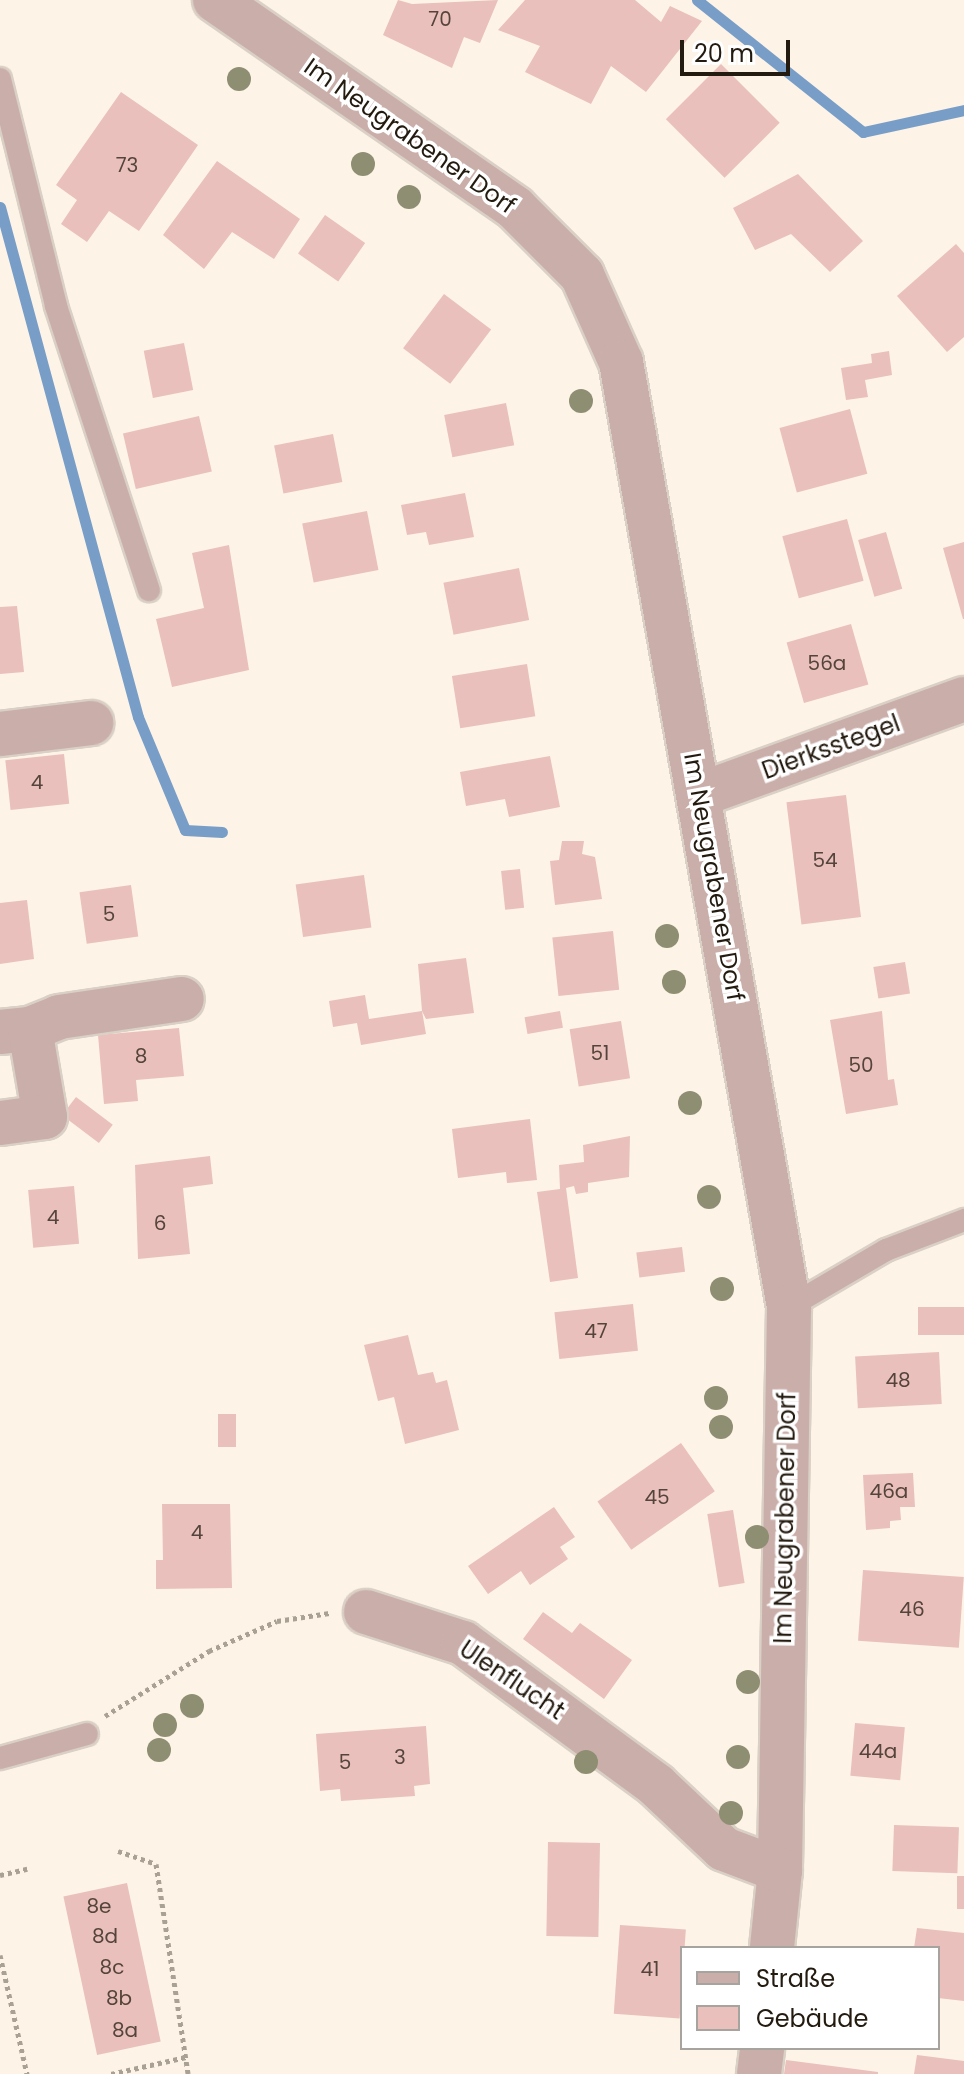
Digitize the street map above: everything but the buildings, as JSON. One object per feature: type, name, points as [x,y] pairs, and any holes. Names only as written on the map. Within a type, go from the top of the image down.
[{"type":"street","name":"Im Neugrabener Dorf","points":[[215,0],[515,208],[582,275],[621,362],[789,1307],[780,1870],[772,1946]]},
{"type":"street","name":"Dierksstegel","points":[[699,795],[964,699]]},
{"type":"street","points":[[0,734],[91,723]]},
{"type":"street","points":[[0,1123],[45,1117],[15,1031],[59,1017],[182,999]]},
{"type":"street","name":"Ulenflucht","points":[[366,1612],[463,1643],[656,1785],[724,1849],[780,1870]]},
{"type":"street","points":[[759,2074],[762,2050]]},
{"type":"lane","points":[[0,79],[56,306],[149,590]]},
{"type":"lane","points":[[789,1307],[886,1250],[964,1220]]},
{"type":"lane","points":[[0,1758],[87,1734]]},
{"type":"path","points":[[87,1734],[114,1706],[277,1621],[366,1612]]},
{"type":"path","points":[[118,1851],[156,1864],[188,2074]]},
{"type":"path","points":[[0,1875],[27,1869]]},
{"type":"path","points":[[0,1957],[27,2074]]},
{"type":"path","points":[[111,2074],[186,2057]]},
{"type":"waterway","points":[[697,0],[863,132],[964,110]]},
{"type":"waterway","points":[[0,207],[138,717],[185,830],[222,832]]}]
